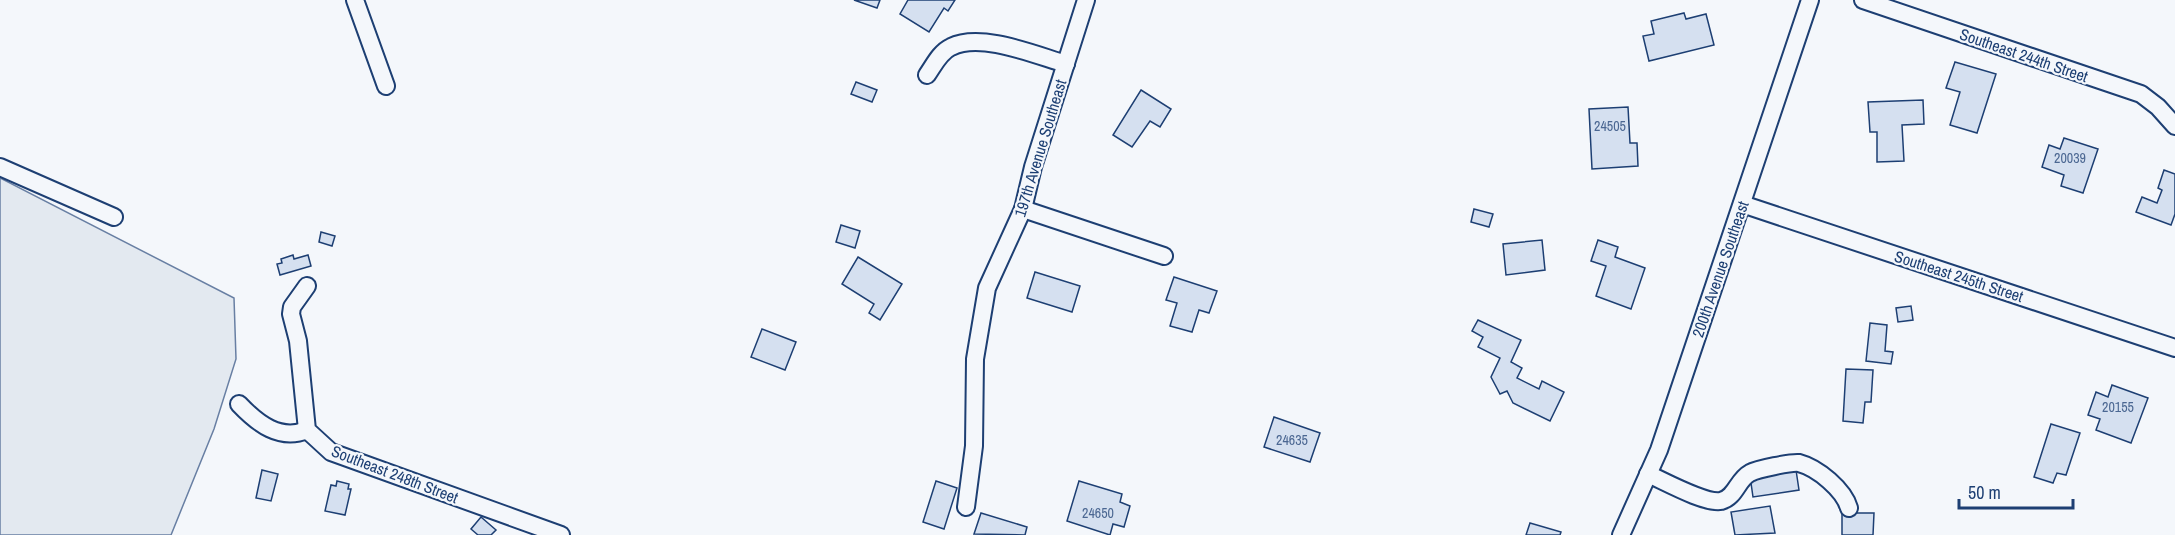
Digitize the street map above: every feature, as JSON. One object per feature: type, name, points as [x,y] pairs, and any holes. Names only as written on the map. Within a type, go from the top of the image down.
[{"type":"street","points":[[355,0],[386,86]]},
{"type":"street","name":"197th Avenue Southeast","points":[[966,507],[974,446],[975,359],[983,308],[996,266],[1023,209],[1033,167],[1086,0]]},
{"type":"street","name":"200th Avenue Southeast","points":[[1621,535],[1659,450],[1810,0]]},
{"type":"street","name":"Southeast 244th Street","points":[[1863,0],[2141,94],[2158,107],[2175,126]]},
{"type":"street","points":[[927,75],[940,55],[951,47],[975,41],[1007,47],[1066,64]]},
{"type":"street","points":[[0,167],[114,217]]},
{"type":"street","name":"Southeast 245th Street","points":[[1742,204],[2175,348]]},
{"type":"street","points":[[1023,209],[1164,256]]},
{"type":"street","points":[[239,404],[252,417],[282,434],[294,435],[307,430],[298,341],[291,314],[292,307],[308,286]]},
{"type":"street","name":"Southeast 248th Street","points":[[307,430],[331,452],[561,535]]},
{"type":"street","points":[[1648,474],[1705,499],[1722,501],[1732,495],[1743,477],[1753,471],[1796,463],[1808,466],[1837,488],[1846,499],[1849,508]]},
{"type":"shaded area","points":[[0,178],[234,298],[236,359],[214,429],[171,535],[0,535]]},
{"type":"building","points":[[854,0],[880,0],[877,8]]},
{"type":"building","points":[[908,0],[955,0],[948,11],[944,8],[929,32],[900,14]]},
{"type":"building","points":[[1684,13],[1686,19],[1706,14],[1714,45],[1649,61],[1643,36],[1654,34],[1651,21]]},
{"type":"building","points":[[1955,62],[1996,74],[1977,133],[1950,125],[1960,92],[1946,88]]},
{"type":"building","points":[[856,82],[877,90],[872,102],[851,94]]},
{"type":"building","points":[[1141,90],[1171,109],[1160,127],[1150,121],[1132,147],[1113,135]]},
{"type":"building","points":[[1923,100],[1924,124],[1902,125],[1904,161],[1877,162],[1877,132],[1870,132],[1868,102]]},
{"type":"building","points":[[1628,107],[1630,143],[1637,143],[1638,166],[1592,169],[1589,109]]},
{"type":"building","points":[[2064,138],[2098,149],[2083,193],[2061,186],[2064,175],[2042,167],[2049,145],[2060,149]]},
{"type":"building","points":[[2164,170],[2175,174],[2175,214],[2171,225],[2136,212],[2142,197],[2157,203],[2162,190],[2158,188]]},
{"type":"building","points":[[1474,209],[1493,214],[1489,227],[1471,222]]},
{"type":"building","points":[[841,225],[860,231],[855,248],[836,242]]},
{"type":"building","points":[[321,232],[335,236],[332,246],[319,242]]},
{"type":"building","points":[[1542,240],[1545,270],[1506,275],[1503,244]]},
{"type":"building","points":[[1598,240],[1618,247],[1615,257],[1645,268],[1631,309],[1596,296],[1606,266],[1591,261]]},
{"type":"building","points":[[293,255],[294,259],[308,255],[311,266],[280,275],[277,264],[282,263],[281,259]]},
{"type":"building","points":[[858,257],[902,284],[880,320],[869,313],[874,304],[842,284]]},
{"type":"building","points":[[1035,272],[1080,286],[1072,312],[1027,298]]},
{"type":"building","points":[[1174,277],[1217,291],[1209,313],[1199,310],[1192,332],[1170,326],[1177,303],[1166,300]]},
{"type":"building","points":[[1911,306],[1913,320],[1898,322],[1896,308]]},
{"type":"building","points":[[1478,320],[1521,340],[1511,362],[1522,368],[1517,378],[1539,389],[1542,381],[1564,392],[1550,421],[1513,403],[1507,391],[1500,394],[1491,377],[1500,358],[1478,347],[1483,337],[1472,331]]},
{"type":"building","points":[[1870,323],[1887,325],[1885,351],[1893,352],[1891,364],[1866,361]]},
{"type":"building","points":[[762,329],[796,342],[785,370],[751,357]]},
{"type":"building","points":[[1846,369],[1873,370],[1871,402],[1865,402],[1863,423],[1843,421]]},
{"type":"building","points":[[2112,385],[2148,398],[2131,443],[2096,430],[2100,419],[2088,415],[2096,392],[2108,397]]},
{"type":"building","points":[[1274,417],[1320,433],[1310,462],[1264,447]]},
{"type":"building","points":[[2051,424],[2080,433],[2066,475],[2057,473],[2053,483],[2034,477]]},
{"type":"building","points":[[262,470],[278,474],[271,501],[256,498]]},
{"type":"building","points":[[1796,470],[1799,490],[1753,497],[1750,476]]},
{"type":"building","points":[[337,481],[349,484],[348,489],[351,489],[345,515],[325,511],[331,485],[336,486]]},
{"type":"building","points":[[936,481],[957,488],[944,529],[923,522]]},
{"type":"building","points":[[1079,481],[1122,494],[1120,502],[1130,506],[1124,527],[1113,524],[1110,535],[1067,521]]},
{"type":"building","points":[[1770,506],[1775,533],[1735,535],[1731,512]]},
{"type":"building","points":[[981,513],[1027,527],[1025,535],[974,534]]},
{"type":"building","points":[[1842,513],[1874,513],[1873,535],[1842,535]]},
{"type":"building","points":[[481,517],[496,530],[491,535],[478,535],[471,529]]},
{"type":"building","points":[[1530,523],[1561,532],[1560,535],[1526,535]]}]
